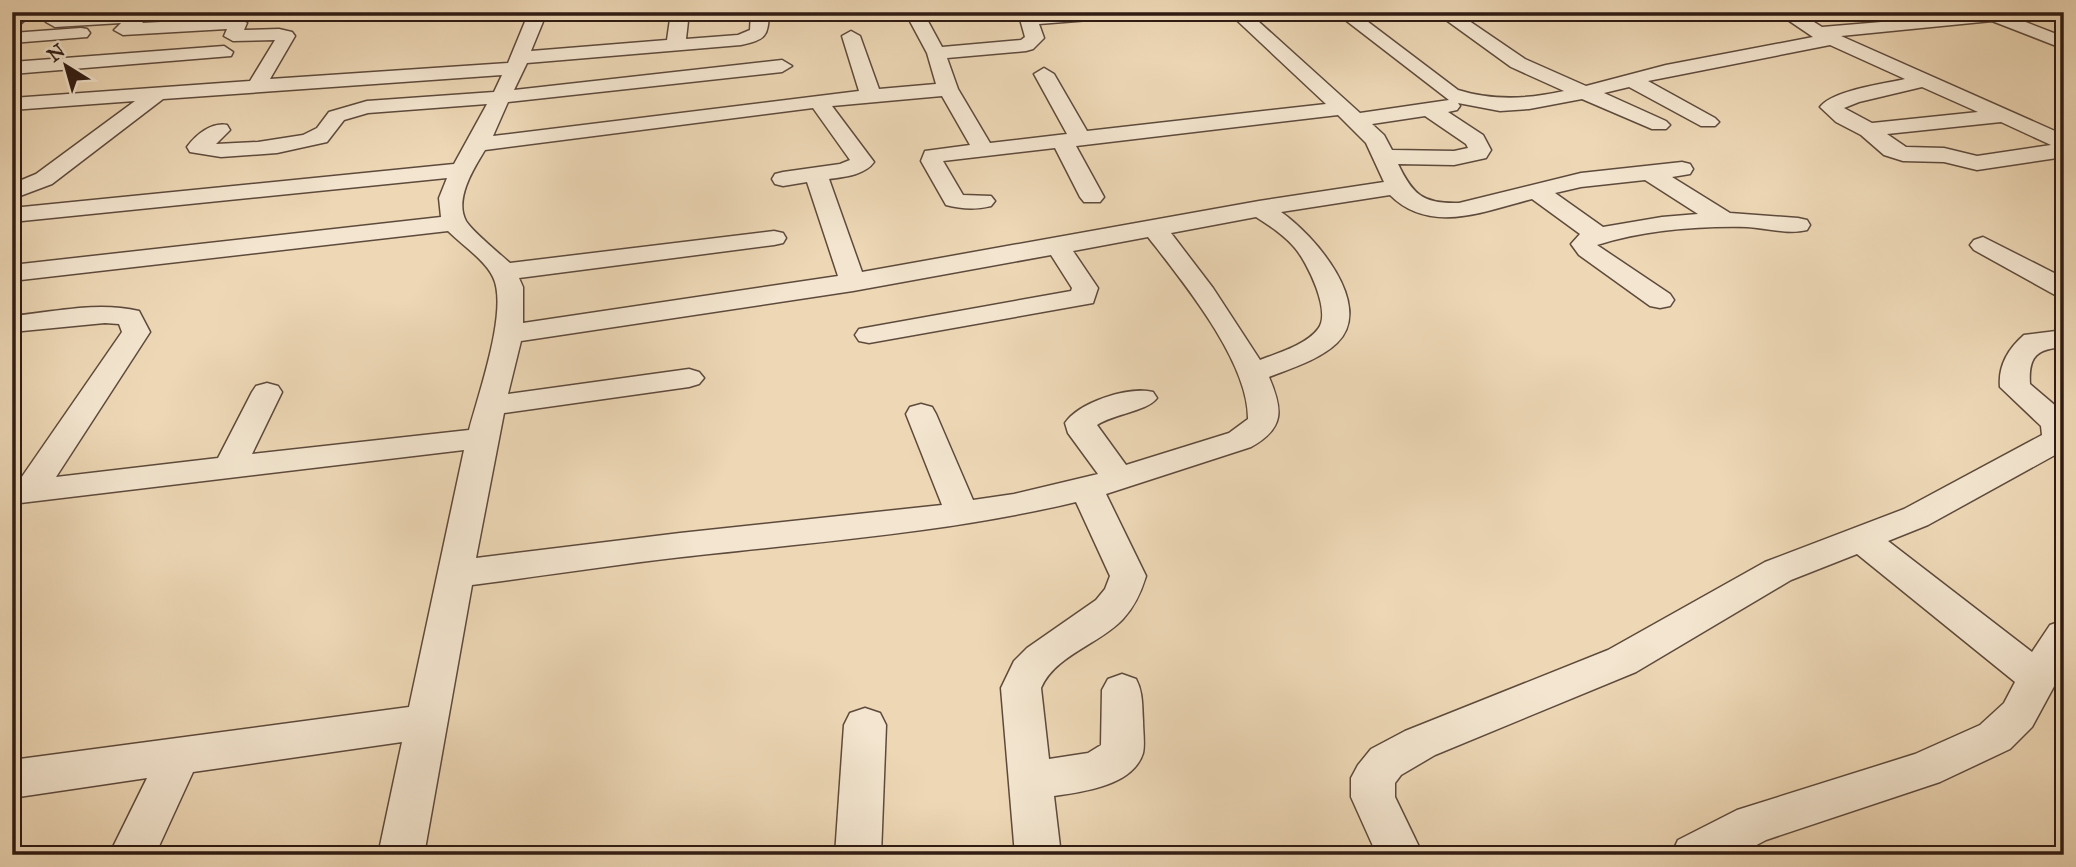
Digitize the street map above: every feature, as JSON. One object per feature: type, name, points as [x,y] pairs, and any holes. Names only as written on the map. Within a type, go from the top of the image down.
[{"type":"street","points":[[12,22],[25,12]]},
{"type":"street","points":[[401,855],[481,438],[509,334],[510,287],[504,272],[454,223],[452,198],[461,170],[502,97],[538,12]]},
{"type":"street","points":[[676,45],[680,12]]},
{"type":"street","points":[[12,104],[517,63],[754,37],[759,33],[760,12]]},
{"type":"street","points":[[914,12],[936,53],[948,89],[983,149]]},
{"type":"street","points":[[936,53],[1026,45],[1035,38],[1026,16],[1127,12]]},
{"type":"street","points":[[1237,12],[1376,140],[1386,157],[1396,187],[1406,198],[1438,211],[1459,210],[1592,178],[1682,169]]},
{"type":"street","points":[[1344,12],[1451,94],[1471,101]]},
{"type":"street","points":[[1444,12],[1518,63],[1659,125]]},
{"type":"street","points":[[1785,12],[1825,36],[2064,144]]},
{"type":"street","points":[[55,22],[143,14]]},
{"type":"street","points":[[85,62],[143,14]]},
{"type":"street","points":[[983,201],[954,200],[932,161],[933,156],[1071,139],[1349,114],[1430,110],[1471,101],[1541,101],[1825,36],[1989,14],[2064,44]]},
{"type":"street","points":[[14,54],[123,30],[235,31],[286,36],[287,40],[257,85]]},
{"type":"street","points":[[14,54],[85,62],[235,31]]},
{"type":"street","points":[[204,89],[235,31]]},
{"type":"street","points":[[850,36],[871,96]]},
{"type":"street","points":[[219,130],[198,147],[222,150],[310,141],[325,133],[336,116],[354,109],[502,97],[782,66]]},
{"type":"street","points":[[1044,74],[1092,197]]},
{"type":"street","points":[[1631,80],[1709,122]]},
{"type":"street","points":[[1922,81],[1852,97],[1830,107],[1843,118],[1869,130],[1892,150],[1903,154],[1944,155],[1977,163],[2064,150]]},
{"type":"street","points":[[478,144],[818,101],[948,89]]},
{"type":"street","points":[[12,192],[44,179],[158,93]]},
{"type":"street","points":[[783,178],[845,170],[863,162],[818,101]]},
{"type":"street","points":[[1386,157],[1454,158],[1478,153],[1479,146],[1475,140],[1430,110]]},
{"type":"street","points":[[1869,130],[2003,116]]},
{"type":"street","points":[[1454,158],[1500,198]]},
{"type":"street","points":[[12,215],[461,170]]},
{"type":"street","points":[[1648,172],[1725,220]]},
{"type":"street","points":[[816,174],[853,283]]},
{"type":"street","points":[[509,334],[853,283],[1259,208],[1396,187]]},
{"type":"street","points":[[1534,190],[1601,236]]},
{"type":"street","points":[[1556,206],[1628,195]]},
{"type":"street","points":[[1252,374],[1318,344],[1333,330],[1337,316],[1319,265],[1304,243],[1259,208]]},
{"type":"street","points":[[1660,300],[1588,250],[1584,244],[1586,240],[1663,225],[1725,220],[1770,219],[1798,225]]},
{"type":"street","points":[[12,273],[454,223]]},
{"type":"street","points":[[456,574],[1014,505],[1103,484],[1171,464],[1254,432],[1264,419],[1264,397],[1195,281],[1155,229]]},
{"type":"street","points":[[504,272],[774,238]]},
{"type":"street","points":[[1983,245],[2062,286]]},
{"type":"street","points":[[869,335],[1083,297],[1085,288],[1058,247]]},
{"type":"street","points":[[12,324],[105,315],[129,317],[135,324],[136,332],[21,491]]},
{"type":"street","points":[[1400,855],[1373,797],[1373,778],[1386,762],[1420,743],[1622,661],[1778,570],[1916,517],[2054,442],[2059,433],[2056,423],[2015,387],[2013,375],[2020,356],[2034,341],[2064,338]]},
{"type":"street","points":[[490,406],[689,378]]},
{"type":"street","points":[[230,467],[267,392]]},
{"type":"street","points":[[1038,855],[1021,688],[1023,678],[1032,667],[1094,623],[1127,587],[1128,576],[1103,484],[1081,423],[1096,412],[1142,398]]},
{"type":"street","points":[[921,414],[962,513]]},
{"type":"street","points":[[21,491],[481,438]]},
{"type":"street","points":[[1860,538],[2037,677]]},
{"type":"street","points":[[1693,855],[1753,824],[1925,769],[1995,737],[2018,715],[2037,677],[2064,635]]},
{"type":"street","points":[[1031,780],[1098,770],[1113,762],[1122,752],[1122,690]]},
{"type":"street","points":[[12,779],[428,721]]},
{"type":"street","points":[[858,855],[865,725]]},
{"type":"street","points":[[132,855],[179,757]]}]
